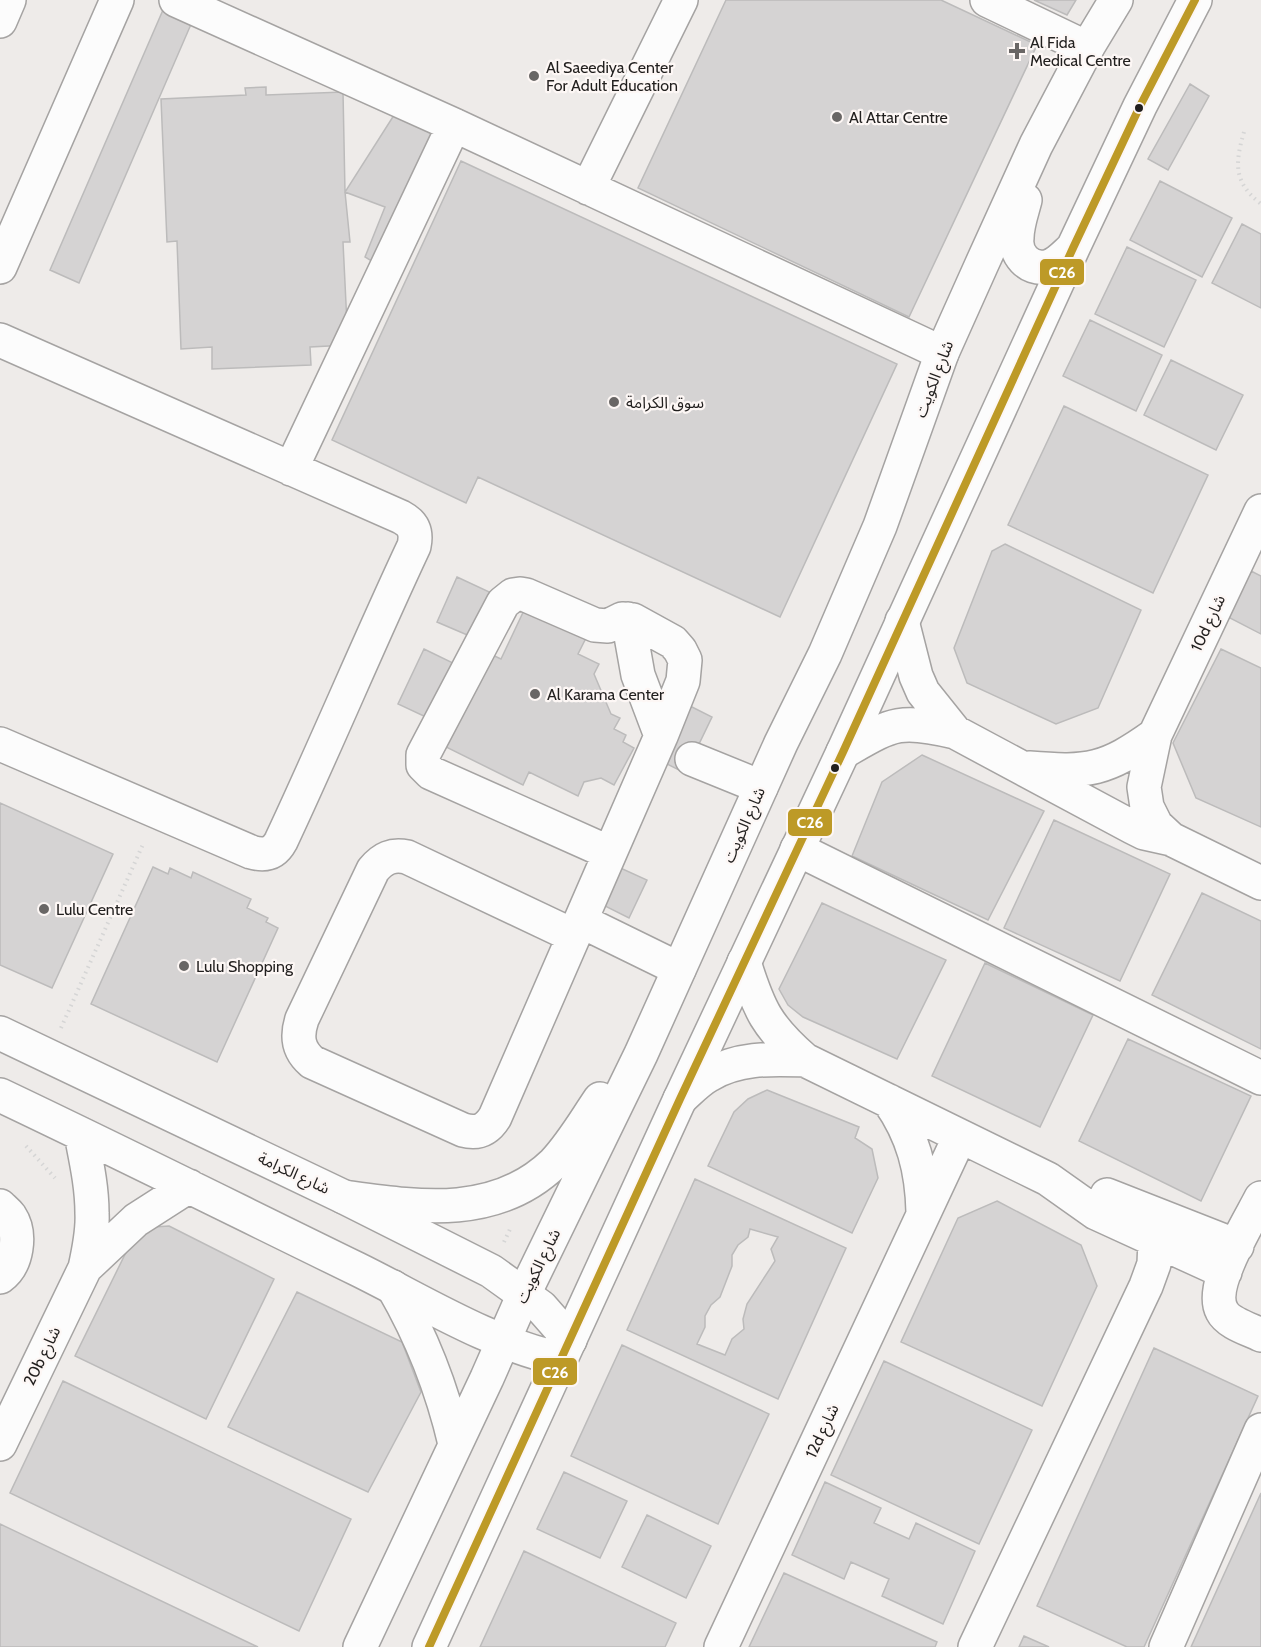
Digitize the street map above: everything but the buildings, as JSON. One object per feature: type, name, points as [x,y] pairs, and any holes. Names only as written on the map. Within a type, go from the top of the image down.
[{"type":"street","points":[[0,21],[9,0]]},
{"type":"street","points":[[176,0],[453,125],[942,353]]},
{"type":"street","points":[[588,188],[681,0]]},
{"type":"street","points":[[987,0],[1087,48]]},
{"type":"street","name":"شارع الكويت","points":[[360,1647],[524,1294],[641,1054],[761,788],[825,654],[880,526],[942,353],[1036,146],[1087,48],[1116,0]]},
{"type":"street","points":[[429,1647],[680,1100],[843,752],[1073,248],[1140,106],[1195,0]]},
{"type":"street","points":[[0,267],[110,3]]},
{"type":"street","points":[[291,469],[453,125]]},
{"type":"street","points":[[1036,146],[1016,239],[1018,251],[1024,260],[1034,266],[1046,267],[1057,262],[1073,248]]},
{"type":"street","points":[[0,340],[409,521],[415,529],[416,537],[309,782],[277,849],[269,854],[259,855],[251,852],[0,744]]},
{"type":"street","name":"10d شارع","points":[[1171,839],[1156,825],[1147,807],[1144,787],[1155,735],[1261,511]]},
{"type":"street","points":[[610,853],[431,773],[423,765],[422,760],[497,613],[507,598],[513,595],[526,595],[595,625],[608,626],[616,621],[628,619],[639,622],[673,642],[685,660],[670,748],[610,853],[578,929],[490,1126],[482,1131],[463,1130],[312,1062],[303,1054],[298,1030],[302,1019],[374,870],[388,857],[398,855],[407,857],[578,929],[679,969]]},
{"type":"street","points":[[628,619],[638,675],[670,748],[761,788]]},
{"type":"street","name":"10d شارع","points":[[902,621],[916,675],[923,692],[955,732]]},
{"type":"street","name":"10d شارع","points":[[843,752],[888,728],[906,724],[924,724],[955,732],[1144,833],[1171,839],[1261,883]]},
{"type":"street","name":"10d شارع","points":[[1021,768],[1079,770],[1101,766],[1122,758],[1155,735]]},
{"type":"street","points":[[797,849],[1261,1078]]},
{"type":"street","points":[[744,962],[757,1000],[770,1026],[805,1060],[1048,1179],[1096,1213],[1155,1240],[1231,1259]]},
{"type":"street","name":"شارع الكرامة","points":[[0,1033],[344,1197],[491,1271],[541,1307],[566,1350]]},
{"type":"street","points":[[344,1197],[447,1207],[475,1203],[502,1195],[529,1182],[553,1164],[571,1143],[612,1083],[641,1054]]},
{"type":"street","points":[[680,1100],[708,1075],[730,1065],[754,1059],[805,1060]]},
{"type":"street","points":[[0,1095],[504,1341],[540,1355],[566,1350]]},
{"type":"street","name":"12d شارع","points":[[889,1101],[902,1120],[912,1142],[919,1166],[923,1214]]},
{"type":"street","name":"20b شارع","points":[[4,1427],[85,1268],[91,1238],[92,1214],[91,1190],[81,1134]]},
{"type":"street","name":"12d شارع","points":[[721,1647],[960,1136]]},
{"type":"street","points":[[1048,1179],[1107,1194],[1231,1259]]},
{"type":"street","name":"20b شارع","points":[[85,1268],[136,1220],[189,1186]]},
{"type":"street","points":[[1261,1198],[1231,1259],[1219,1292],[1219,1305],[1222,1313],[1261,1335]]},
{"type":"street","points":[[0,1206],[11,1217],[17,1235],[15,1254],[7,1272],[0,1277]]},
{"type":"street","points":[[975,1647],[1146,1286],[1154,1264],[1155,1240]]},
{"type":"street","points":[[393,1287],[429,1357],[455,1444]]},
{"type":"street","points":[[1166,1647],[1261,1430]]},
{"type":"path","points":[[1244,132],[1236,157],[1240,180],[1253,198],[1261,204]]},
{"type":"transit line","name":"C26","points":[[429,1647],[680,1099],[843,752],[1073,248],[1140,106],[1195,0]]},
{"type":"place","name":"Al Fida Medical Centre","points":[[1017,51]]},
{"type":"place","name":"Al Saeediya Center For Adult Education","points":[[534,76]]},
{"type":"place","name":"Al Attar Centre","points":[[837,117]]},
{"type":"place","name":"سوق الكرامة","points":[[614,402]]},
{"type":"place","name":"Al Karama Center","points":[[535,694]]},
{"type":"place","name":"Lulu Centre","points":[[44,909]]},
{"type":"place","name":"Lulu Shopping","points":[[184,966]]}]
